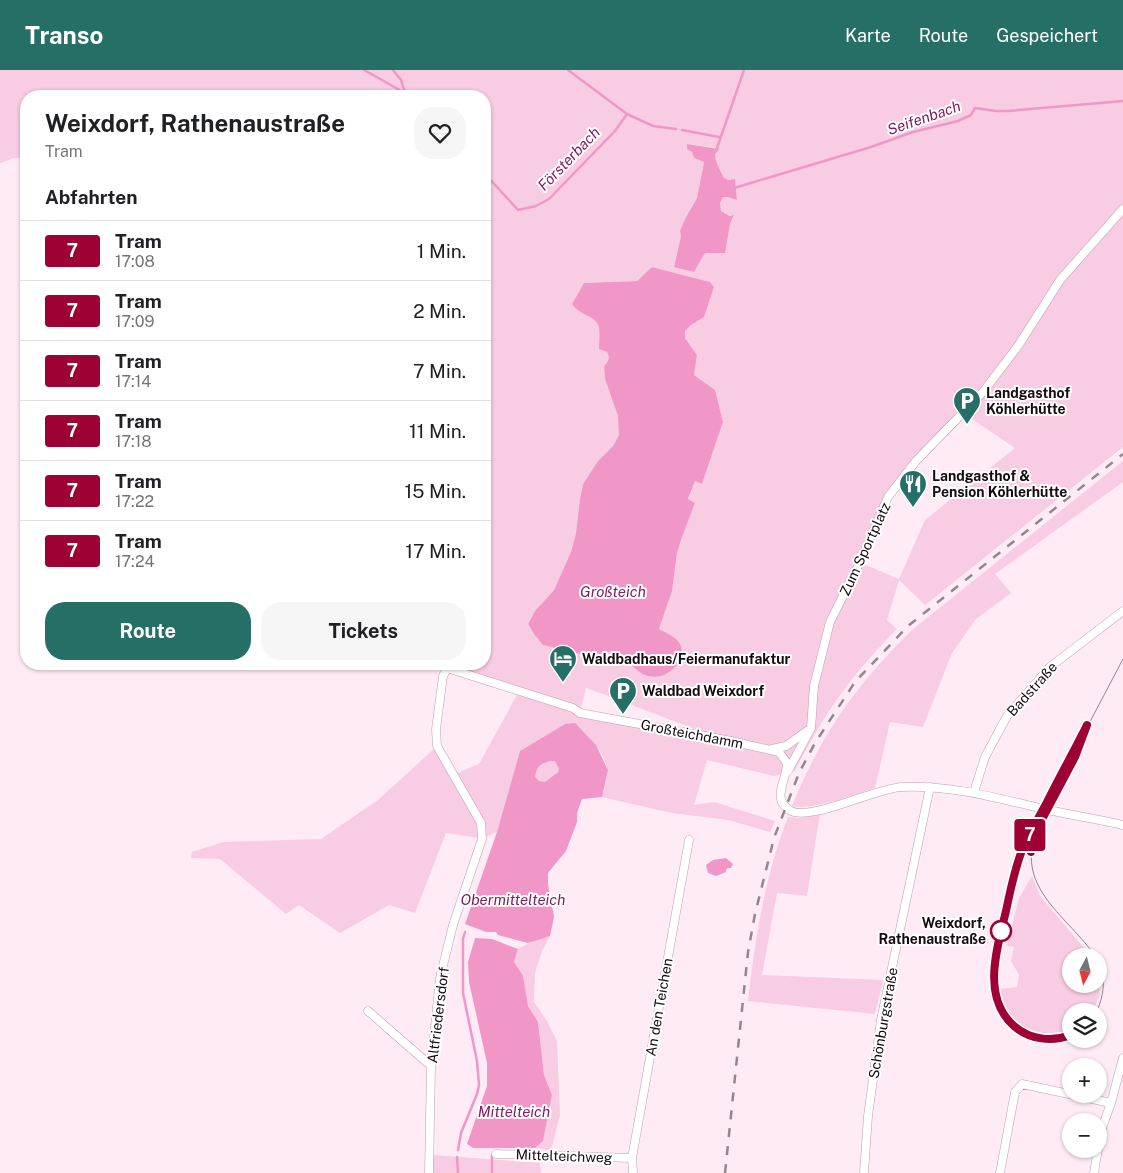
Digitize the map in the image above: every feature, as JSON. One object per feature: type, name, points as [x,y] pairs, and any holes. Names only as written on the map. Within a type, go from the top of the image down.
[{"type":"street","name":"Zum Sportplatz","points":[[784,779],[811,728],[814,686],[830,622],[860,562],[888,497],[916,461],[983,392],[1018,346],[1060,280],[1123,209]]},
{"type":"street","name":"Badstraße","points":[[974,792],[985,757],[1007,716],[1050,666],[1123,610]]},
{"type":"street","name":"Altfriedersdorf","points":[[429,1173],[431,1066],[440,978],[453,924],[482,839],[481,823],[437,746],[436,729],[444,676],[445,672],[448,670]]},
{"type":"street","name":"Großteichdamm","points":[[453,670],[573,708],[580,713],[732,740],[779,752],[787,763],[780,790],[781,799],[785,807],[796,813],[821,809],[899,787],[930,787]]},
{"type":"street","points":[[768,749],[778,749],[786,746],[811,728]]},
{"type":"street","points":[[930,787],[974,792],[1043,809],[1123,825]]},
{"type":"street","name":"Schönburgstraße","points":[[864,1173],[868,1116],[881,1020],[930,787]]},
{"type":"street","name":"An den Teichen","points":[[633,1173],[632,1158],[689,840]]},
{"type":"street","points":[[368,1011],[431,1066]]},
{"type":"street","points":[[1107,1115],[1123,1058]]},
{"type":"street","points":[[1000,1173],[1015,1092],[1022,1084],[1112,1102]]},
{"type":"street","name":"Mittelteichweg","points":[[496,1154],[632,1158]]},
{"type":"street","points":[[1094,1173],[1096,1158]]},
{"type":"shaded area","points":[[0,70],[1123,70],[1123,208],[1059,280],[1018,345],[982,392],[915,460],[888,497],[829,622],[813,686],[809,728],[786,745],[812,729],[816,685],[832,622],[861,563],[899,579],[925,520],[1015,448],[963,413],[983,393],[1019,346],[1022,346],[1073,267],[1123,210],[1123,447],[925,605],[899,580],[887,620],[897,629],[852,679],[816,732],[795,771],[774,776],[707,760],[694,805],[714,802],[775,821],[770,832],[728,820],[672,813],[602,797],[607,772],[603,756],[595,744],[575,724],[565,724],[520,751],[497,832],[485,837],[484,823],[455,774],[479,764],[517,695],[564,705],[453,670],[491,670],[491,90],[20,90],[20,158],[0,163]],"holes":[[[687,144],[718,148],[715,154],[722,177],[728,180],[735,179],[737,200],[723,197],[720,203],[721,211],[734,216],[730,224],[725,252],[705,253],[694,272],[674,266],[681,236],[680,231],[697,198],[704,162],[694,158],[692,152],[687,149]],[[652,267],[710,282],[714,287],[704,317],[685,331],[685,337],[697,355],[694,375],[715,390],[723,422],[702,484],[695,481],[688,500],[695,503],[677,553],[672,591],[659,629],[678,641],[682,649],[681,661],[671,670],[662,675],[654,676],[638,670],[612,651],[597,656],[543,645],[528,624],[535,611],[554,590],[571,552],[576,533],[583,484],[598,461],[613,446],[619,435],[618,416],[605,379],[604,366],[609,358],[607,352],[599,349],[600,333],[598,323],[591,317],[578,311],[572,304],[584,283],[637,281]],[[586,688],[713,736],[580,712]],[[738,743],[777,748],[762,748]]]},
{"type":"shaded area","points":[[1123,461],[1123,482],[995,574],[1011,593],[976,619],[952,653],[923,727],[890,722],[875,788],[822,804],[800,807],[792,806],[816,755],[842,711],[892,650],[912,630]]},
{"type":"shaded area","points":[[435,748],[479,826],[480,838],[446,833],[415,913],[389,905],[340,933],[299,905],[286,914],[220,859],[191,858],[192,852],[223,842],[321,839],[378,800]]},
{"type":"shaded area","points":[[555,761],[559,769],[558,772],[545,782],[539,781],[535,777],[538,768],[541,764]]},
{"type":"shaded area","points":[[820,813],[807,896],[777,893],[762,975],[883,980],[875,1014],[748,1001],[754,954],[767,885],[788,817],[800,818]]},
{"type":"shaded area","points":[[1032,876],[1040,896],[1084,948],[1062,948],[1062,993],[1100,993],[1096,1003],[1062,1003],[1062,1034],[1059,1035],[1035,1034],[1024,1029],[1006,1012],[1001,1001],[999,989],[1017,987],[1019,975],[1011,961],[1014,947],[1007,946],[1019,898]]},
{"type":"shaded area","points":[[550,936],[542,951],[535,973],[534,1002],[547,1021],[557,1041],[560,1115],[551,1150],[535,1148],[543,1141],[552,1095],[544,1075],[538,1022],[528,1006],[514,962],[518,949],[537,939]]},
{"type":"shaded area","points":[[433,1155],[540,1163],[541,1173],[433,1173]]},
{"type":"water","points":[[687,144],[719,149],[715,154],[717,163],[723,177],[728,180],[735,179],[737,200],[723,197],[720,203],[721,211],[730,216],[734,215],[730,224],[725,253],[705,253],[694,272],[674,267],[681,236],[680,231],[697,198],[704,162],[694,158],[692,152],[687,149]]},
{"type":"water","name":"Großteich","points":[[652,267],[710,282],[714,287],[704,317],[685,331],[685,338],[697,355],[694,375],[715,390],[723,422],[702,484],[695,481],[688,499],[695,503],[677,553],[672,591],[659,629],[678,641],[682,649],[681,661],[668,673],[658,677],[647,676],[641,673],[612,651],[597,656],[543,645],[528,624],[535,611],[554,590],[571,552],[576,533],[583,484],[598,461],[613,446],[619,435],[618,416],[605,379],[604,366],[609,358],[607,352],[599,349],[598,324],[572,304],[584,283],[637,281]]},
{"type":"water","name":"Obermittelteich","points":[[575,723],[596,745],[608,770],[602,797],[582,799],[577,813],[577,822],[566,851],[548,873],[554,917],[550,936],[528,943],[498,935],[496,932],[486,932],[465,924],[497,832],[520,751],[565,724]],"holes":[[[555,761],[559,769],[558,772],[545,782],[539,781],[535,777],[541,764]]]},
{"type":"water","points":[[726,858],[733,864],[731,868],[716,876],[708,873],[706,865],[713,860]]},
{"type":"water","name":"Mittelteich","points":[[475,938],[492,939],[518,949],[514,962],[523,976],[528,1006],[538,1022],[544,1075],[552,1095],[543,1141],[535,1148],[473,1148],[467,1144],[487,1086],[487,1063],[469,982],[468,962]]},
{"type":"waterway","points":[[364,70],[400,90]]},
{"type":"waterway","name":"Försterbach","points":[[393,70],[401,80],[404,90]]},
{"type":"waterway","points":[[568,70],[627,114]]},
{"type":"waterway","points":[[716,151],[744,70]]},
{"type":"waterway","name":"Seifenbach","points":[[734,188],[871,147],[913,132],[958,121],[971,115],[975,108],[1008,111],[1123,101]]},
{"type":"waterway","name":"Försterbach","points":[[491,181],[518,210],[536,206],[549,199],[615,131],[627,114],[653,126],[676,129]]},
{"type":"waterway","name":"Försterbach","points":[[682,130],[719,137]]},
{"type":"waterway","points":[[458,1150],[461,1133],[479,1085],[477,1061],[463,993],[463,939],[465,932]]},
{"type":"waterway","points":[[492,1156],[492,1173]]},
{"type":"waterway","points":[[457,1157],[458,1173]]},
{"type":"tram line","points":[[1062,1037],[1035,1037],[1023,1032],[1010,1022],[1001,1009],[996,994],[995,962],[1007,906],[1022,851],[1123,659]]},
{"type":"tram line","name":"7","points":[[1031,852],[1038,827],[1075,757],[1087,725],[1033,828],[1016,866],[996,951],[994,969],[999,1004],[1014,1026],[1034,1037],[1044,1039],[1062,1038]]},
{"type":"tram line","points":[[1036,833],[1031,853],[1033,870],[1039,886],[1059,915],[1089,948]]},
{"type":"tram line","points":[[1100,1003],[1102,993]]},
{"type":"railway","points":[[725,1173],[748,952],[755,914],[774,838],[799,773],[815,743],[855,682],[908,626],[1123,454]]},
{"type":"place","name":"Landgasthof Köhlerhütte","points":[[967,425]]},
{"type":"place","name":"Landgasthof & Pension Köhlerhütte","points":[[913,508]]},
{"type":"place","name":"Waldbadhaus/Feiermanufaktur","points":[[563,683]]},
{"type":"place","name":"Waldbad Weixdorf","points":[[623,715]]},
{"type":"place","name":"Weixdorf, Rathenaustraße","points":[[1001,931]]}]
